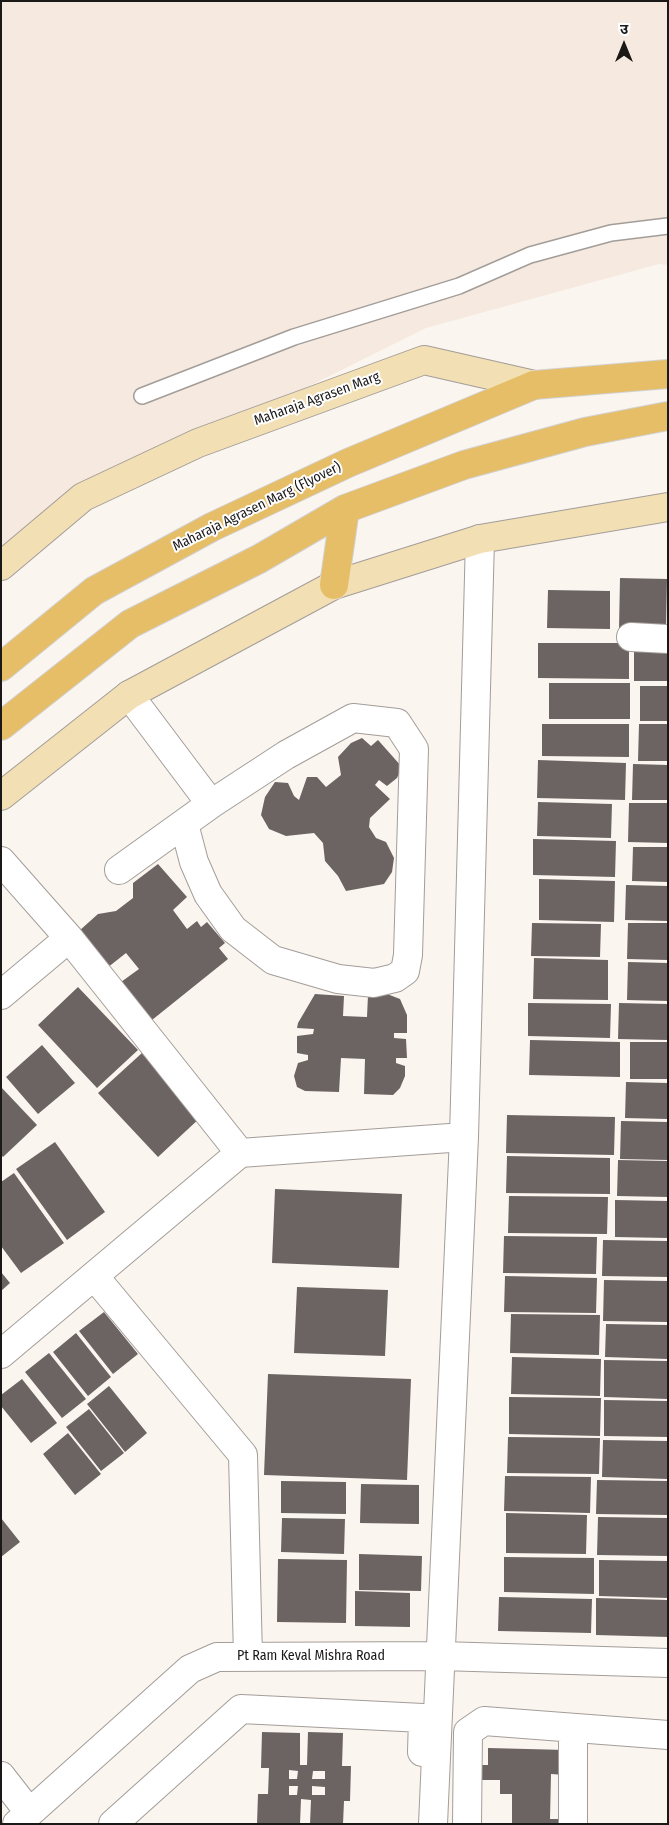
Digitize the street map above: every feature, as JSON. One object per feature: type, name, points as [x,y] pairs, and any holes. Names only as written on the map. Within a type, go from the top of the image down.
[{"type":"main road","name":"Maharaja Agrasen Marg","points":[[1,566],[83,497],[198,443],[424,360],[534,385],[668,374]]},
{"type":"main road","name":"Maharaja Agrasen Marg (Flyover)","points":[[1,667],[94,591],[239,514],[348,463],[534,385]]},
{"type":"main road","points":[[1,726],[130,624],[237,570],[345,509],[464,465],[585,432],[668,416]]},
{"type":"main road","points":[[1,796],[129,695],[334,584],[480,539],[668,507]]},
{"type":"main road","points":[[334,584],[345,509]]},
{"type":"street","points":[[433,1824],[464,1137],[480,539]]},
{"type":"street","points":[[631,637],[668,638]]},
{"type":"street","points":[[129,695],[211,804]]},
{"type":"street","points":[[119,870],[211,804],[286,755],[353,718],[396,724],[414,749],[408,955],[405,971],[395,978],[374,983],[338,979],[273,960],[233,929],[208,894],[194,862],[184,824]]},
{"type":"street","points":[[1,861],[70,938],[240,1153]]},
{"type":"street","points":[[1,996],[70,938]]},
{"type":"street","points":[[1,1354],[240,1153],[464,1137]]},
{"type":"street","points":[[94,1276],[243,1455],[248,1657]]},
{"type":"street","name":"Pt Ram Keval Mishra Road","points":[[23,1818],[190,1669],[217,1657],[441,1656],[668,1663]]},
{"type":"street","points":[[113,1824],[240,1709],[423,1718],[420,1824]]},
{"type":"street","points":[[467,1824],[468,1732],[484,1722],[668,1735]]},
{"type":"street","points":[[573,1728],[573,1824]]},
{"type":"street","points":[[1,1776],[23,1818]]},
{"type":"lane","points":[[142,396],[294,337],[459,286],[530,255],[611,233],[668,226]]},
{"type":"shaded area","points":[[1,1],[668,1],[668,265],[659,264],[426,328],[68,506],[1,559]]},
{"type":"building","points":[[620,578],[667,579],[666,629],[619,629]]},
{"type":"building","points":[[548,590],[610,591],[610,629],[547,628]]},
{"type":"building","points":[[538,643],[629,643],[629,679],[538,678]]},
{"type":"building","points":[[634,644],[668,645],[668,681],[634,681]]},
{"type":"building","points":[[549,683],[630,683],[630,719],[549,719]]},
{"type":"building","points":[[640,686],[668,686],[668,721],[640,721]]},
{"type":"building","points":[[542,724],[629,724],[629,757],[542,756]]},
{"type":"building","points":[[639,724],[668,724],[668,761],[638,761]]},
{"type":"building","points":[[362,738],[371,746],[378,740],[402,767],[397,778],[387,786],[379,780],[375,785],[390,799],[370,818],[369,827],[376,838],[386,842],[394,858],[392,872],[384,884],[346,891],[338,876],[325,861],[323,843],[314,833],[286,836],[269,829],[261,815],[265,797],[275,782],[288,783],[294,796],[299,800],[307,777],[317,777],[326,787],[341,775],[338,757],[351,743]]},
{"type":"building","points":[[538,760],[626,763],[625,800],[537,798]]},
{"type":"building","points":[[633,764],[668,765],[668,800],[632,800]]},
{"type":"building","points":[[538,802],[612,804],[611,838],[537,836]]},
{"type":"building","points":[[629,803],[668,803],[668,843],[628,842]]},
{"type":"building","points":[[533,839],[616,841],[615,877],[533,875]]},
{"type":"building","points":[[633,847],[668,847],[668,882],[632,881]]},
{"type":"building","points":[[158,864],[187,897],[173,910],[187,929],[197,921],[201,927],[207,922],[225,943],[219,948],[228,959],[152,1020],[121,982],[139,969],[126,953],[107,968],[79,931],[98,914],[116,911],[133,898],[133,883]]},
{"type":"building","points":[[539,879],[615,881],[614,922],[539,920]]},
{"type":"building","points":[[626,885],[668,886],[668,921],[625,920]]},
{"type":"building","points":[[532,923],[601,924],[600,957],[531,956]]},
{"type":"building","points":[[628,923],[668,923],[668,960],[627,959]]},
{"type":"building","points":[[534,958],[608,960],[608,1000],[533,999]]},
{"type":"building","points":[[628,962],[668,963],[668,1001],[627,1000]]},
{"type":"building","points":[[78,987],[138,1050],[97,1088],[38,1025]]},
{"type":"building","points":[[315,994],[344,996],[343,1016],[367,1017],[368,995],[387,994],[400,999],[407,1015],[407,1033],[394,1033],[394,1038],[406,1039],[407,1058],[396,1058],[396,1063],[405,1066],[405,1076],[400,1088],[393,1095],[364,1094],[365,1059],[341,1058],[339,1092],[305,1091],[297,1087],[294,1076],[298,1063],[308,1060],[308,1055],[297,1053],[297,1036],[313,1034],[314,1029],[297,1028]]},
{"type":"building","points":[[528,1003],[611,1004],[610,1038],[528,1036]]},
{"type":"building","points":[[619,1003],[668,1004],[668,1040],[618,1039]]},
{"type":"building","points":[[530,1040],[620,1042],[620,1077],[529,1075]]},
{"type":"building","points":[[630,1042],[668,1042],[668,1079],[630,1079]]},
{"type":"building","points":[[42,1045],[75,1083],[38,1114],[6,1077]]},
{"type":"building","points":[[142,1053],[201,1117],[158,1157],[98,1093]]},
{"type":"building","points":[[626,1082],[668,1083],[668,1119],[625,1118]]},
{"type":"building","points":[[1,1087],[37,1125],[3,1157],[1,1155]]},
{"type":"building","points":[[507,1115],[615,1117],[614,1155],[506,1153]]},
{"type":"building","points":[[621,1121],[668,1122],[668,1160],[620,1159]]},
{"type":"building","points":[[55,1142],[105,1212],[67,1240],[16,1169]]},
{"type":"building","points":[[507,1156],[610,1158],[610,1194],[506,1193]]},
{"type":"building","points":[[618,1160],[668,1161],[668,1197],[617,1196]]},
{"type":"building","points":[[14,1173],[64,1243],[21,1273],[1,1246],[1,1182]]},
{"type":"building","points":[[275,1189],[402,1194],[399,1268],[272,1263]]},
{"type":"building","points":[[509,1196],[608,1197],[607,1234],[508,1233]]},
{"type":"building","points":[[615,1200],[668,1201],[668,1238],[615,1237]]},
{"type":"building","points":[[504,1236],[597,1237],[596,1274],[503,1273]]},
{"type":"building","points":[[603,1240],[668,1241],[668,1277],[602,1276]]},
{"type":"building","points":[[1,1272],[10,1283],[1,1291]]},
{"type":"building","points":[[505,1276],[597,1278],[596,1313],[504,1312]]},
{"type":"building","points":[[604,1280],[668,1281],[668,1322],[603,1321]]},
{"type":"building","points":[[297,1287],[388,1290],[385,1356],[294,1353]]},
{"type":"building","points":[[104,1312],[138,1354],[113,1374],[79,1331]]},
{"type":"building","points":[[511,1314],[600,1315],[599,1355],[510,1353]]},
{"type":"building","points":[[606,1324],[668,1325],[668,1359],[605,1357]]},
{"type":"building","points":[[76,1333],[111,1377],[88,1396],[53,1352]]},
{"type":"building","points":[[49,1353],[86,1399],[62,1418],[25,1372]]},
{"type":"building","points":[[512,1357],[601,1359],[600,1396],[511,1394]]},
{"type":"building","points":[[604,1360],[668,1361],[668,1399],[604,1397]]},
{"type":"building","points":[[268,1374],[411,1379],[407,1480],[264,1475]]},
{"type":"building","points":[[22,1379],[57,1423],[31,1443],[1,1406],[1,1395]]},
{"type":"building","points":[[109,1386],[147,1433],[125,1452],[87,1404]]},
{"type":"building","points":[[509,1397],[601,1398],[600,1436],[509,1434]]},
{"type":"building","points":[[604,1400],[668,1401],[668,1437],[604,1436]]},
{"type":"building","points":[[89,1409],[124,1453],[101,1471],[66,1427]]},
{"type":"building","points":[[68,1433],[101,1474],[75,1495],[43,1454]]},
{"type":"building","points":[[508,1437],[600,1438],[599,1474],[507,1473]]},
{"type":"building","points":[[603,1440],[668,1441],[668,1479],[602,1477]]},
{"type":"building","points":[[505,1476],[591,1477],[590,1513],[504,1511]]},
{"type":"building","points":[[597,1480],[668,1481],[668,1515],[596,1514]]},
{"type":"building","points":[[281,1481],[346,1482],[346,1514],[281,1513]]},
{"type":"building","points":[[361,1484],[419,1485],[419,1524],[360,1523]]},
{"type":"building","points":[[506,1513],[587,1515],[586,1554],[506,1553]]},
{"type":"building","points":[[598,1517],[668,1518],[668,1556],[597,1555]]},
{"type":"building","points":[[1,1518],[20,1542],[1,1557]]},
{"type":"building","points":[[282,1518],[345,1519],[344,1554],[281,1552]]},
{"type":"building","points":[[359,1554],[422,1556],[421,1591],[359,1590]]},
{"type":"building","points":[[504,1557],[594,1558],[594,1594],[504,1592]]},
{"type":"building","points":[[278,1559],[347,1560],[346,1623],[277,1622]]},
{"type":"building","points":[[599,1560],[668,1561],[668,1598],[599,1596]]},
{"type":"building","points":[[355,1591],[410,1593],[410,1627],[355,1626]]},
{"type":"building","points":[[499,1597],[592,1599],[591,1633],[498,1631]]},
{"type":"building","points":[[596,1598],[668,1600],[668,1637],[596,1635]]},
{"type":"building","points":[[262,1732],[300,1733],[300,1765],[307,1765],[308,1732],[343,1733],[342,1766],[351,1766],[350,1801],[344,1801],[343,1824],[310,1824],[311,1800],[301,1799],[300,1824],[257,1824],[258,1794],[268,1794],[269,1768],[261,1768]],"holes":[[[289,1770],[298,1771],[297,1779],[289,1779]],[[313,1771],[325,1771],[325,1779],[312,1779]],[[289,1786],[298,1786],[297,1795],[289,1795]],[[312,1786],[325,1787],[325,1795],[312,1795]]]},
{"type":"building","points":[[488,1748],[566,1750],[565,1775],[551,1774],[550,1819],[559,1819],[559,1824],[512,1824],[512,1794],[500,1794],[500,1780],[475,1780],[475,1765],[488,1765]]}]
